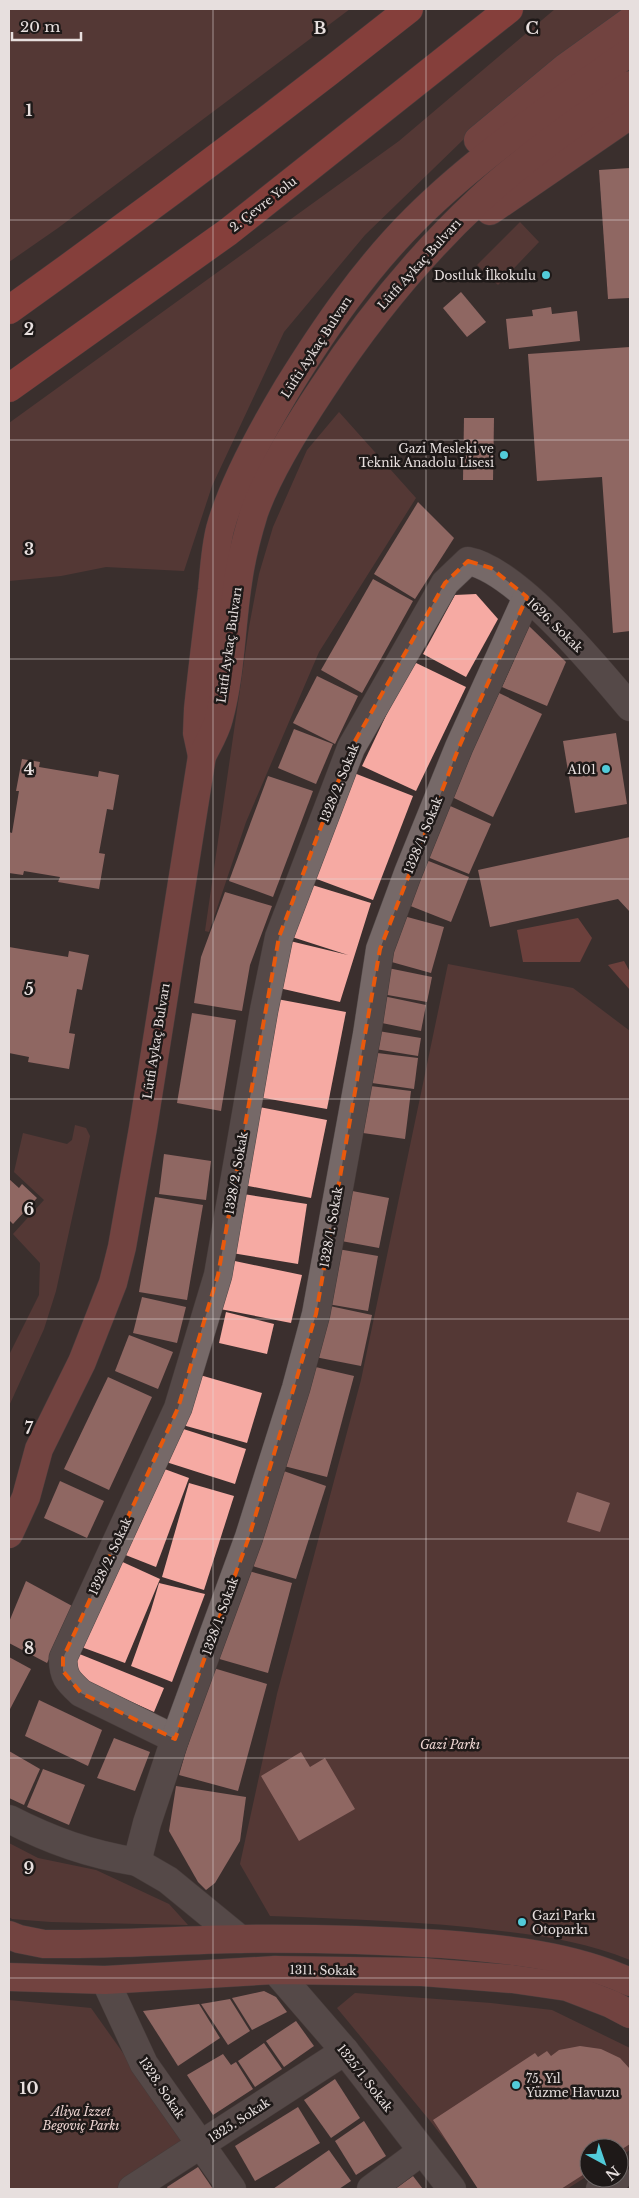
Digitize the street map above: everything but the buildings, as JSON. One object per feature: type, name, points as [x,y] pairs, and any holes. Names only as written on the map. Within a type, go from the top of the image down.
[{"type":"highway","points":[[9,310],[146,212],[409,9]]},
{"type":"highway","name":"2. Çevre Yolu","points":[[9,388],[228,232],[510,9]]},
{"type":"main road","points":[[415,219],[459,159],[483,136],[566,67],[630,21]]},
{"type":"main road","name":"Lüfti Aykaç Bulvarı","points":[[202,756],[197,733],[198,709],[220,530],[232,496],[279,402],[348,297],[388,248],[415,219],[453,183],[515,133],[630,52]]},
{"type":"main road","name":"Lütfi Aykaç Bulvarı","points":[[9,1534],[26,1497],[39,1449],[96,1331],[118,1265],[143,1128],[202,756],[219,720],[226,686],[238,582],[245,544],[255,510],[299,423],[345,353],[401,281],[437,241],[479,200],[571,126],[630,85]]},
{"type":"main road","points":[[401,281],[468,227],[630,114]]},
{"type":"main road","name":"Lütfi Aykaç Bulvarı","points":[[9,1487],[39,1449]]},
{"type":"main road","points":[[9,1935],[19,1940],[44,1944],[240,1939],[395,1941],[480,1947],[541,1954],[609,1973],[630,1982]]},
{"type":"main road","name":"1311. Sokak","points":[[9,1977],[105,1980],[275,1970],[422,1972],[512,1979],[567,1987],[611,2004],[630,2014]]},
{"type":"street","name":"1626. Sokak","points":[[468,561],[491,568],[527,597],[575,643],[630,707]]},
{"type":"street","name":"1328/2. Sokak","points":[[175,1739],[81,1693],[69,1682],[63,1671],[63,1658],[178,1408],[218,1275],[264,1010],[279,937],[351,748],[444,583],[468,561]]},
{"type":"street","name":"1328/1. Sokak","points":[[137,1862],[175,1739],[248,1536],[296,1388],[316,1314],[367,1034],[380,949],[408,872],[459,747],[527,597]]},
{"type":"street","points":[[9,1819],[46,1838],[106,1857],[137,1862],[168,1880],[240,1939]]},
{"type":"street","name":"1325/1. Sokak","points":[[275,1970],[345,2051],[452,2189]]},
{"type":"street","name":"1328. Sokak","points":[[105,1980],[144,2064],[232,2189]]},
{"type":"street","name":"1325. Sokak","points":[[132,2189],[345,2051]]},
{"type":"street","points":[[371,2189],[422,2151]]},
{"type":"highlighted area","points":[[468,561],[491,568],[527,597],[459,747],[380,949],[316,1314],[249,1537],[175,1739],[81,1693],[63,1671],[63,1658],[178,1408],[218,1275],[279,937],[351,748],[445,583]]},
{"type":"green space","points":[[9,9],[350,9],[58,228],[9,262]]},
{"type":"green space","points":[[555,9],[630,9],[499,105],[365,235],[284,332],[212,486],[184,571],[106,567],[61,576],[9,581],[9,423],[399,141]]},
{"type":"green space","points":[[520,222],[539,242],[498,285],[477,265]]},
{"type":"green space","points":[[339,412],[416,498],[319,652],[246,822],[209,932],[205,931],[249,627],[259,574],[273,527],[307,450]]},
{"type":"green space","name":"Gazi Parkı","points":[[448,964],[573,988],[630,1031],[630,1960],[583,1945],[518,1933],[357,1919],[270,1916],[240,1864],[277,1694],[361,1380]]},
{"type":"green space","points":[[75,1125],[86,1128],[90,1136],[56,1291],[44,1329],[9,1406],[9,1355],[39,1295],[40,1263],[13,1234],[44,1200],[14,1172],[23,1133],[67,1144],[72,1140]]},
{"type":"green space","points":[[9,1843],[38,1858],[96,1870],[169,1904],[188,1925],[51,1922],[12,1919],[9,1917]]},
{"type":"green space","name":"75. Yıl Yüzme Havuzu","points":[[355,1993],[491,2003],[552,2010],[630,2048],[630,2150],[629,2138],[579,2138],[579,2181],[567,2189],[483,2189],[431,2122],[337,2008]]},
{"type":"green space","name":"Aliya İzzet Begoviç Parkı","points":[[9,2000],[91,2008],[187,2143],[116,2189],[9,2189]]},
{"type":"shaded area","points":[[578,918],[592,938],[580,962],[523,962],[517,930]]},
{"type":"shaded area","points":[[624,961],[630,972],[630,990],[608,965]]},
{"type":"place","name":"Dostluk İlkokulu","points":[[546,275]]},
{"type":"place","name":"Gazi Mesleki ve Teknik Anadolu Lisesi","points":[[504,455]]},
{"type":"place","name":"A101","points":[[606,769]]},
{"type":"place","name":"Gazi Parkı Otoparkı","points":[[522,1922]]},
{"type":"place","name":"75. Yıl Yüzme Havuzu","points":[[516,2085]]}]
